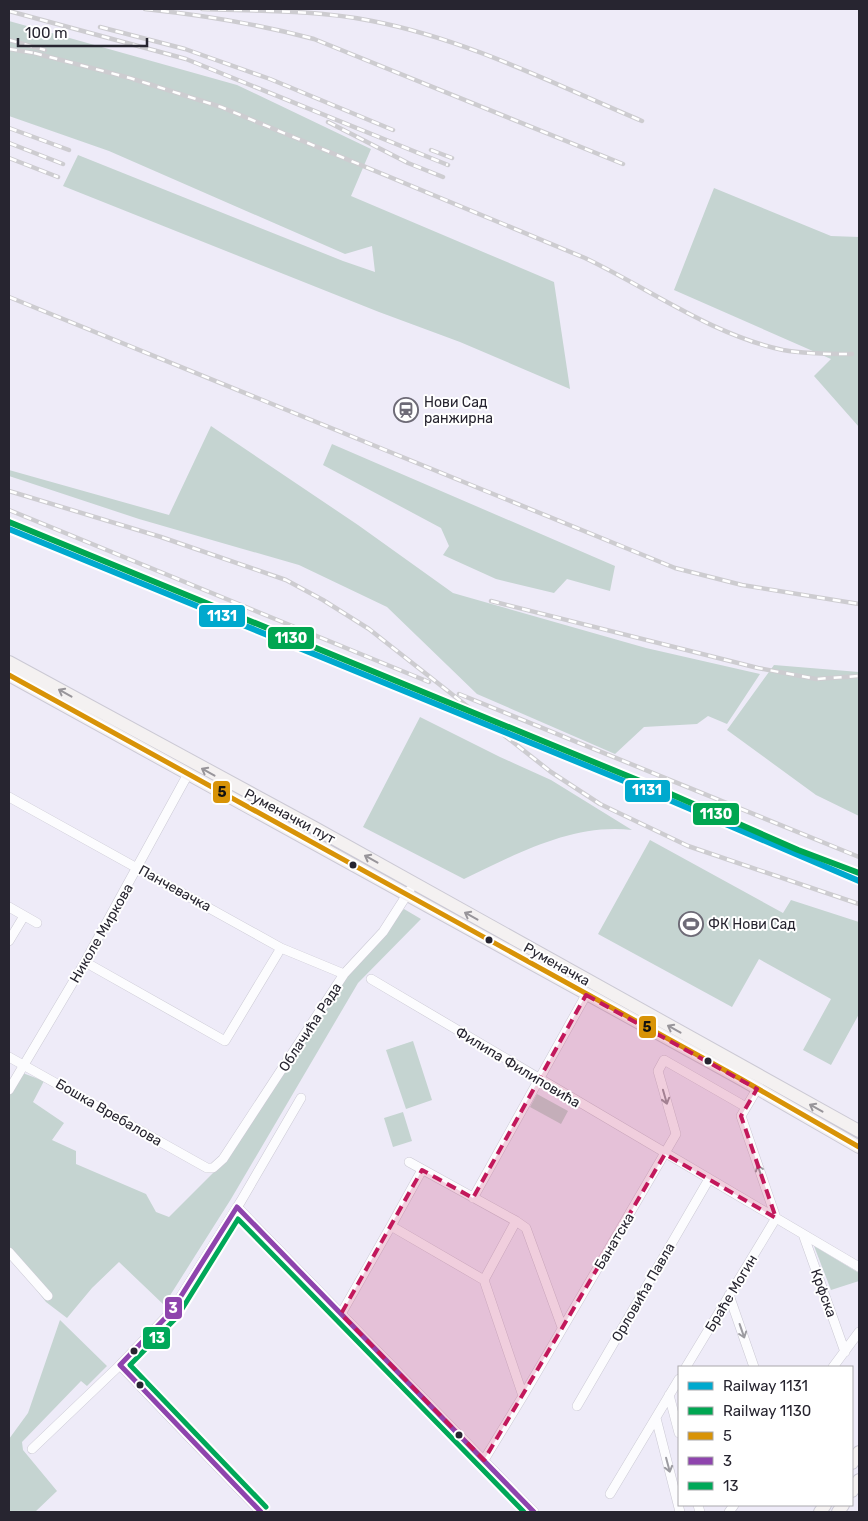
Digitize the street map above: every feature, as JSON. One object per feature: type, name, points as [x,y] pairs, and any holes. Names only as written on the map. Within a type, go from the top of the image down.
[{"type":"main road","name":"Руменачки пут","points":[[9,662],[413,883]]},
{"type":"main road","name":"Руменачки пут","points":[[9,675],[407,896]]},
{"type":"main road","name":"Руменачка","points":[[413,883],[859,1131]]},
{"type":"main road","name":"Руменачка","points":[[407,896],[859,1147]]},
{"type":"street","name":"Николе Миркова","points":[[9,1090],[85,962],[188,774]]},
{"type":"street","name":"Панчевачка","points":[[9,797],[281,948],[344,974]]},
{"type":"street","name":"Облачића Рада","points":[[207,1168],[216,1166],[223,1159],[344,974],[383,932],[407,896],[413,883]]},
{"type":"street","points":[[9,907],[37,923]]},
{"type":"street","points":[[9,941],[24,916]]},
{"type":"street","points":[[85,962],[225,1041],[281,948]]},
{"type":"street","name":"Филипа Филиповића","points":[[371,979],[539,1080],[859,1267]]},
{"type":"street","points":[[473,1198],[586,995]]},
{"type":"street","name":"Бошка Вребалова","points":[[9,1057],[23,1066],[47,1076],[207,1168]]},
{"type":"street","points":[[665,1154],[676,1134],[658,1071],[664,1060],[746,1107]]},
{"type":"street","points":[[757,1089],[741,1116],[776,1218]]},
{"type":"street","points":[[32,1449],[120,1366],[171,1312],[237,1207],[301,1098]]},
{"type":"street","name":"Банатска","points":[[484,1460],[665,1154]]},
{"type":"street","points":[[408,1162],[526,1228],[562,1326]]},
{"type":"street","points":[[341,1314],[422,1170]]},
{"type":"street","name":"Орловића Павла","points":[[577,1406],[708,1179]]},
{"type":"street","points":[[237,1207],[484,1460],[528,1510]]},
{"type":"street","name":"Браће Могин","points":[[687,1366],[776,1218]]},
{"type":"street","points":[[484,1280],[516,1221]]},
{"type":"street","points":[[391,1226],[484,1280],[523,1396]]},
{"type":"street","name":"Крфска","points":[[803,1234],[845,1352]]},
{"type":"street","points":[[9,1252],[48,1296]]},
{"type":"street","points":[[730,1295],[754,1366]]},
{"type":"street","points":[[834,1366],[859,1332]]},
{"type":"street","points":[[120,1366],[261,1512]]},
{"type":"street","points":[[610,1494],[678,1381]]},
{"type":"street","points":[[669,1395],[678,1429]]},
{"type":"street","points":[[656,1418],[678,1504]]},
{"type":"highlighted area","points":[[586,995],[757,1089],[741,1116],[776,1218],[665,1154],[484,1460],[341,1314],[422,1170],[473,1198]]},
{"type":"shaded area","points":[[9,21],[237,85],[371,149],[351,196],[554,282],[570,389],[460,342],[379,312],[63,186],[78,155],[375,272],[372,246],[345,254],[109,151],[9,116]]},
{"type":"shaded area","points":[[714,188],[831,236],[859,237],[859,427],[814,376],[831,359],[674,290]]},
{"type":"shaded area","points":[[211,426],[358,525],[453,593],[646,648],[760,674],[727,724],[708,716],[697,724],[644,727],[615,754],[477,694],[387,607],[299,565],[139,519],[9,476],[9,470],[169,515]]},
{"type":"shaded area","points":[[332,444],[615,566],[610,591],[567,579],[554,593],[496,579],[443,555],[449,546],[441,528],[323,465]]},
{"type":"shaded area","points":[[774,665],[859,672],[859,816],[816,795],[727,730]]},
{"type":"shaded area","points":[[420,717],[551,780],[632,830],[588,831],[545,842],[464,879],[363,827]]},
{"type":"shaded area","name":"ФК Нови Сад","points":[[650,840],[783,913],[791,900],[859,922],[859,1014],[831,1065],[803,1050],[831,999],[759,959],[732,1007],[598,934]]},
{"type":"shaded area","points":[[404,909],[421,919],[358,983],[231,1199],[164,1305],[119,1262],[92,1288],[67,1318],[46,1302],[9,1255],[9,1090],[20,1072],[44,1081],[33,1102],[64,1123],[52,1140],[76,1151],[76,1164],[146,1194],[156,1212],[169,1217],[217,1169],[344,974]]},
{"type":"shaded area","points":[[413,1041],[432,1100],[406,1109],[386,1050]]},
{"type":"shaded area","points":[[537,1094],[568,1111],[561,1124],[530,1107]]},
{"type":"shaded area","points":[[403,1112],[412,1141],[393,1147],[384,1118]]},
{"type":"shaded area","points":[[814,1246],[859,1273],[859,1281],[831,1290]]},
{"type":"shaded area","points":[[60,1320],[107,1366],[87,1386],[81,1381],[22,1442],[23,1450],[57,1491],[35,1512],[9,1512],[9,1439],[28,1413]]},
{"type":"railway","points":[[145,9],[230,21],[314,39],[623,164]]},
{"type":"railway","points":[[202,9],[287,12],[351,17],[407,29],[476,51],[642,121]]},
{"type":"railway","points":[[9,11],[186,59],[448,165]]},
{"type":"railway","points":[[100,27],[185,49],[270,79],[393,130]]},
{"type":"railway","points":[[9,40],[45,50]]},
{"type":"railway","points":[[9,49],[40,54]]},
{"type":"railway","points":[[34,53],[130,78],[221,107],[585,258],[731,334],[783,350],[852,354]]},
{"type":"railway","points":[[328,122],[408,163],[443,177]]},
{"type":"railway","points":[[9,128],[69,150]]},
{"type":"railway","points":[[9,143],[63,164]]},
{"type":"railway","points":[[431,150],[452,158]]},
{"type":"railway","points":[[9,158],[58,177]]},
{"type":"railway","points":[[9,297],[675,568],[742,585],[859,604]]},
{"type":"railway","points":[[9,491],[161,537],[286,580],[323,600],[369,629],[551,772],[600,804],[688,846],[859,904]]},
{"type":"railway","points":[[9,510],[429,682]]},
{"type":"railway","points":[[491,601],[758,668],[816,679],[859,676]]},
{"type":"railway","points":[[459,694],[859,857]]},
{"type":"railway","points":[[646,790],[698,806]]},
{"type":"railway","points":[[798,850],[836,872]]},
{"type":"rail line","name":"1130","points":[[9,522],[657,788],[798,850],[859,873]]},
{"type":"rail line","name":"1131","points":[[9,529],[646,790],[859,881]]},
{"type":"transit line","name":"5","points":[[9,675],[741,1079],[859,1147]]},
{"type":"transit line","name":"3","points":[[261,1512],[120,1365],[171,1312],[237,1207],[534,1512]]},
{"type":"transit line","name":"13","points":[[266,1507],[130,1365],[177,1317],[238,1219],[524,1512]]},
{"type":"place","name":"Нови Сад ранжирна","points":[[406,410]]},
{"type":"place","name":"ФК Нови Сад","points":[[691,924]]}]
